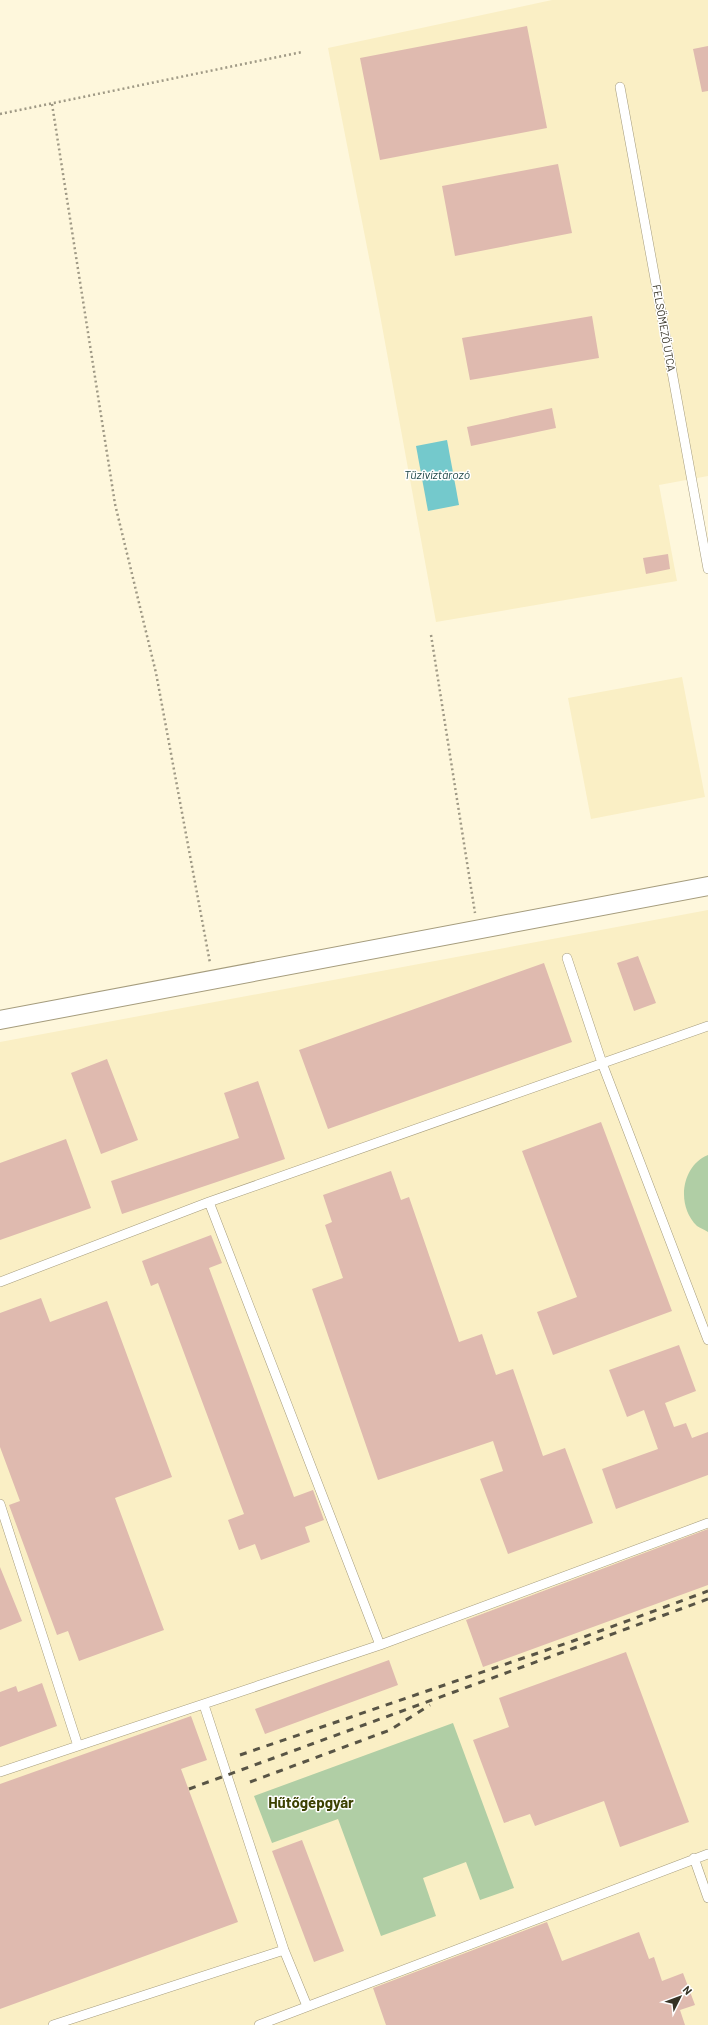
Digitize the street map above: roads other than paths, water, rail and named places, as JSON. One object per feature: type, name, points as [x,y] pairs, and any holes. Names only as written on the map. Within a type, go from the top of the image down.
[{"type":"street","points":[[0,1020],[708,886]]},
{"type":"lane","name":"FELSŐMEZŐ UTCA","points":[[620,87],[708,568]]},
{"type":"lane","points":[[567,958],[602,1063],[708,1340]]},
{"type":"lane","points":[[0,1282],[209,1202],[708,1026]]},
{"type":"lane","points":[[209,1202],[380,1645]]},
{"type":"lane","points":[[0,1504],[78,1746]]},
{"type":"lane","points":[[0,1772],[380,1645],[708,1523]]},
{"type":"lane","points":[[204,1705],[284,1950],[307,2006]]},
{"type":"lane","points":[[259,2025],[694,1858],[708,1854]]},
{"type":"lane","points":[[694,1858],[708,1898]]},
{"type":"lane","points":[[53,2025],[284,1950]]},
{"type":"water","name":"Tüzivíztározó","points":[[447,440],[459,505],[428,511],[416,446]]},
{"type":"railway","points":[[240,1755],[573,1641],[708,1591]]},
{"type":"railway","points":[[189,1789],[708,1599]]},
{"type":"railway","points":[[250,1782],[390,1730],[430,1705]]},
{"type":"district","name":"Hűtőgépgyár","points":[[311,1803]]}]
